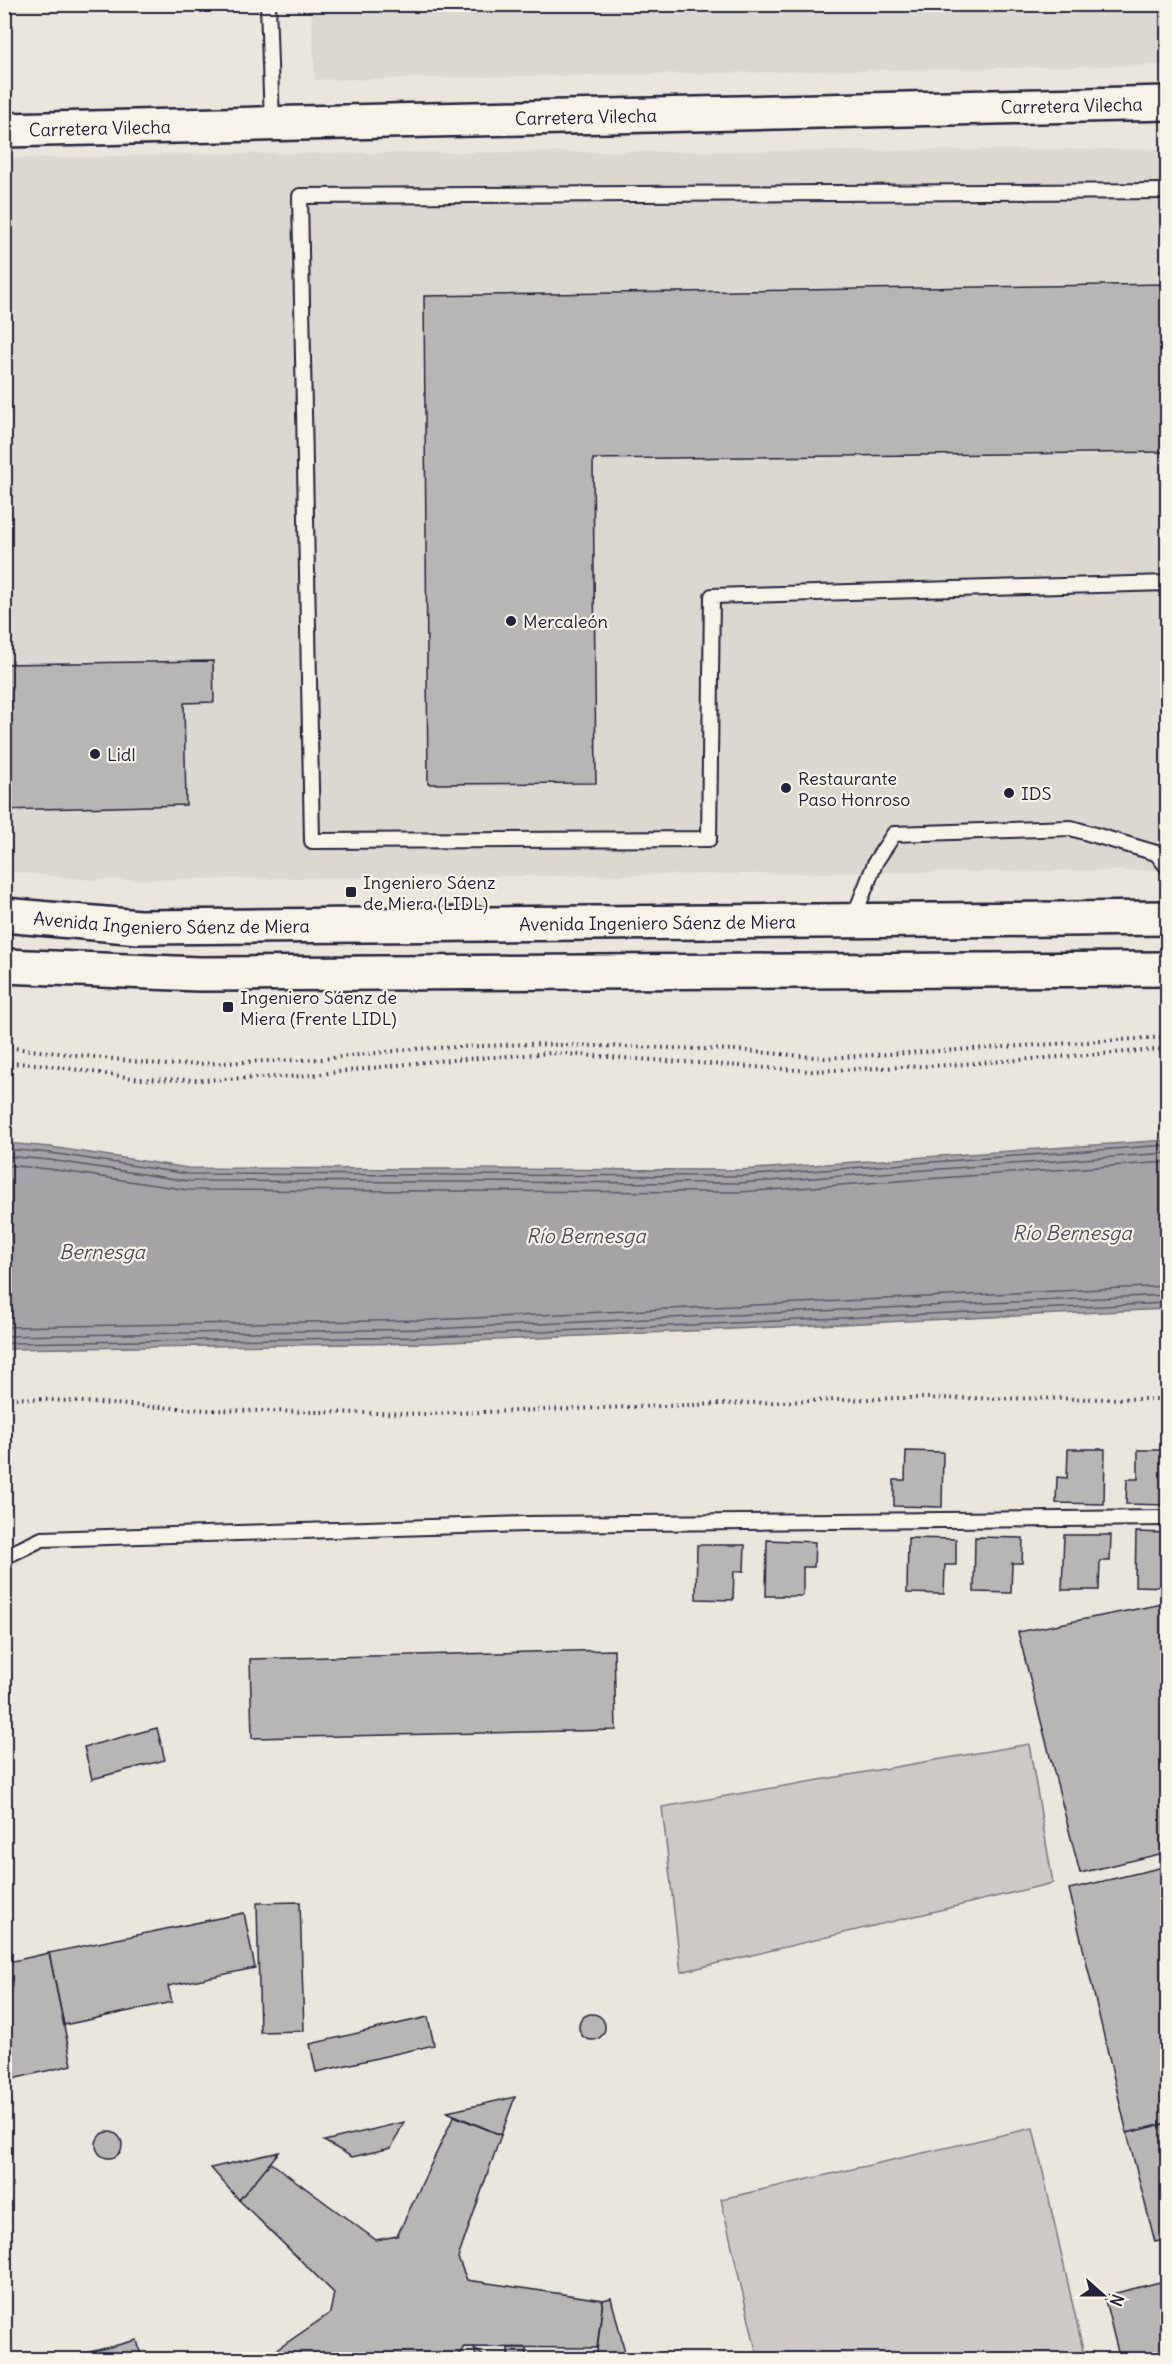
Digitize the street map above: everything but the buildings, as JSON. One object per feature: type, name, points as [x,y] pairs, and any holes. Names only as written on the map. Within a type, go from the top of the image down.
[{"type":"main road","name":"Carretera Vilecha","points":[[4,130],[1167,103]]},
{"type":"main road","name":"Avenida Ingeniero Sáenz de Miera","points":[[4,915],[139,927],[1167,918]]},
{"type":"main road","points":[[4,966],[199,974],[1167,969]]},
{"type":"lane","points":[[268,4],[272,124]]},
{"type":"lane","points":[[1167,191],[300,195],[312,841],[709,839],[712,596],[1167,583]]},
{"type":"lane","points":[[853,919],[876,861],[894,834],[1071,828],[1156,853],[1167,868]]},
{"type":"lane","points":[[4,1557],[42,1539],[526,1524],[1167,1518]]},
{"type":"path","points":[[4,1047],[168,1065],[322,1059],[412,1049],[528,1044],[736,1050],[825,1058],[1167,1036]]},
{"type":"path","points":[[4,1064],[38,1064],[140,1079],[202,1080],[303,1076],[424,1062],[551,1053],[812,1071],[949,1065],[1167,1049]]},
{"type":"path","points":[[4,1397],[208,1410],[426,1414],[898,1398],[1167,1399]]},
{"type":"shaded area","points":[[311,5],[1167,5],[1167,65],[315,80]]},
{"type":"shaded area","name":"Mercaleón","points":[[1167,149],[1167,870],[90,880],[5,871],[4,159],[201,154]]},
{"type":"shaded area","points":[[1029,1744],[1053,1883],[681,1972],[662,1807]]},
{"type":"shaded area","points":[[1033,2128],[1085,2359],[758,2359],[721,2199]]},
{"type":"water","name":"Bernesga","points":[[1167,1140],[1167,1309],[431,1343],[5,1349],[5,1143],[51,1147],[188,1168],[740,1170]]},
{"type":"place","name":"Mercaleón","points":[[511,621]]},
{"type":"place","name":"Lidl","points":[[95,754]]},
{"type":"place","name":"Restaurante Paso Honroso","points":[[786,788]]},
{"type":"place","name":"IDS","points":[[1009,793]]},
{"type":"place","name":"Ingeniero Sáenz de Miera (LIDL)","points":[[351,892]]},
{"type":"place","name":"Ingeniero Sáenz de Miera (Frente LIDL)","points":[[228,1007]]},
{"type":"water label","name":"Río Bernesga","points":[[1072,1232]]},
{"type":"water label","name":"Río Bernesga","points":[[586,1235]]}]
